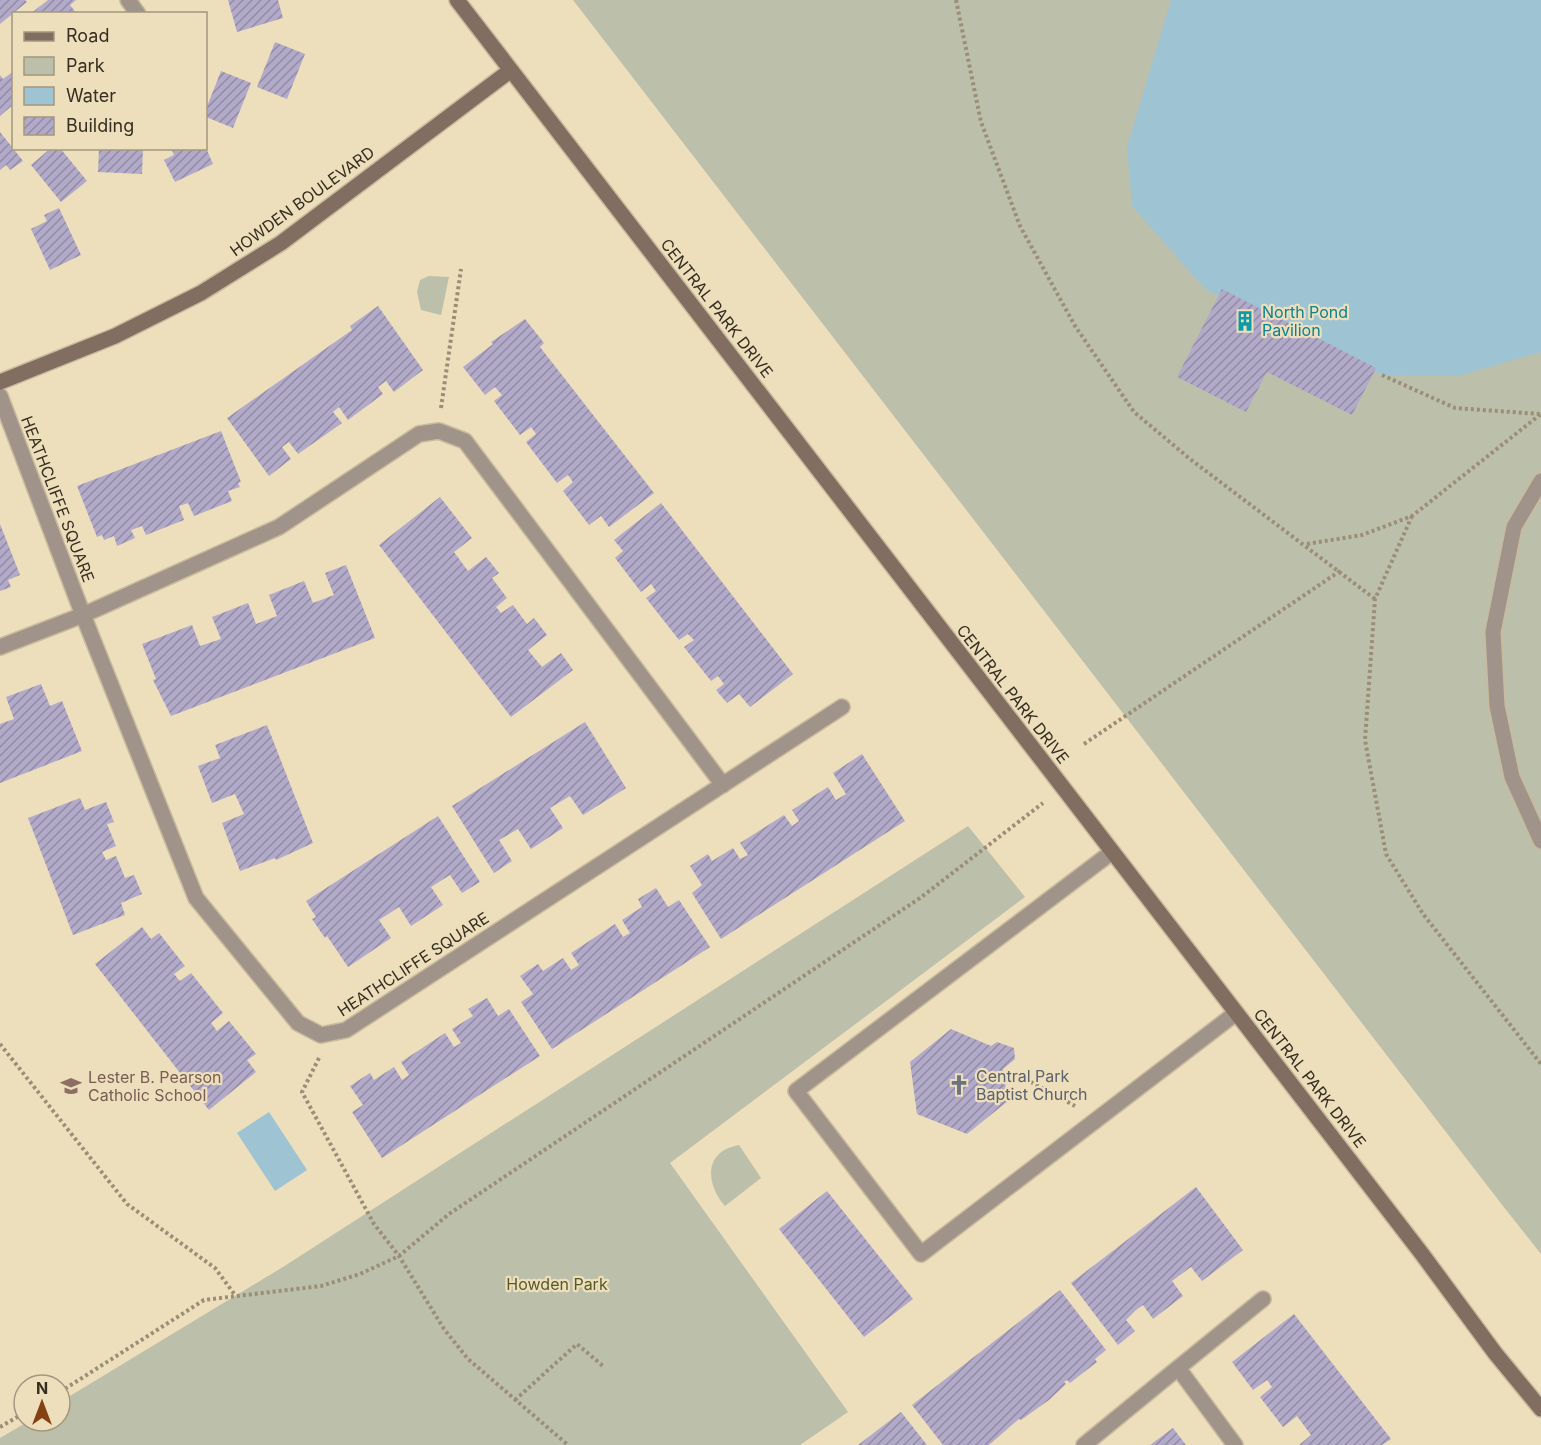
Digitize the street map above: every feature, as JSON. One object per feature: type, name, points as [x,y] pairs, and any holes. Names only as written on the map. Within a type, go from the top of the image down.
[{"type":"street","name":"CENTRAL PARK DRIVE","points":[[457,0],[1422,1254],[1495,1353],[1541,1409]]},
{"type":"street","name":"HOWDEN BOULEVARD","points":[[0,382],[115,336],[201,293],[281,243],[511,70]]},
{"type":"street","name":"HEATHCLIFFE SQUARE","points":[[0,396],[83,615],[196,898],[298,1023],[321,1035],[346,1030],[842,707]]},
{"type":"street","points":[[0,647],[83,615],[279,527],[419,434],[439,430],[465,441],[723,785]]},
{"type":"street","points":[[1541,481],[1514,527],[1493,632],[1497,706],[1512,777],[1541,841]]},
{"type":"street","points":[[1112,852],[796,1091],[921,1254],[1236,1013]]},
{"type":"street","points":[[1084,1445],[1263,1299]]},
{"type":"street","points":[[1178,1368],[1235,1445]]},
{"type":"path","points":[[957,0],[981,122],[1020,226],[1075,326],[1134,412],[1190,459],[1306,544],[1375,599]]},
{"type":"path","points":[[439,430],[460,269]]},
{"type":"path","points":[[1306,544],[1362,535],[1412,516],[1541,414],[1455,408],[1383,375]]},
{"type":"path","points":[[1412,516],[1375,599],[1365,740],[1386,854],[1423,914],[1541,1064]]},
{"type":"path","points":[[1084,744],[1340,571]]},
{"type":"path","points":[[72,1384],[204,1300],[321,1286],[360,1274],[399,1256],[449,1214],[920,898],[1063,788]]},
{"type":"path","points":[[331,1033],[302,1092],[374,1224],[399,1256],[444,1329],[468,1359],[568,1445]]},
{"type":"path","points":[[0,1044],[127,1203],[215,1268],[236,1295]]},
{"type":"path","points":[[515,1400],[578,1344],[603,1366]]},
{"type":"green space","points":[[573,0],[1541,0],[1541,1254],[1503,1206]]},
{"type":"green space","points":[[429,276],[449,277],[441,315],[421,310],[417,292],[420,280]]},
{"type":"green space","name":"Howden Park","points":[[968,826],[1025,897],[670,1163],[848,1412],[800,1445],[0,1445],[0,1438],[12,1431],[12,1433],[72,1433],[72,1395],[283,1267]]},
{"type":"green space","points":[[739,1145],[761,1178],[725,1206],[714,1188],[711,1169],[719,1154]]},
{"type":"water","points":[[1171,0],[1541,0],[1541,352],[1458,376],[1382,375],[1205,289],[1132,206],[1127,147]]},
{"type":"water","points":[[269,1112],[307,1170],[275,1191],[237,1133]]},
{"type":"building","points":[[0,0],[25,0],[27,2],[12,12],[0,24]]},
{"type":"building","points":[[48,0],[76,0],[70,5],[75,12],[33,12]]},
{"type":"building","points":[[228,0],[278,0],[283,18],[237,32]]},
{"type":"building","points":[[275,42],[305,54],[287,99],[257,87]]},
{"type":"building","points":[[221,71],[251,83],[233,128],[207,117],[207,106]]},
{"type":"building","points":[[12,72],[12,106],[0,116],[0,75],[3,79]]},
{"type":"building","points":[[0,132],[23,161],[10,170],[6,165],[0,170]]},
{"type":"building","points":[[49,150],[62,150],[87,181],[61,202],[31,165]]},
{"type":"building","points":[[99,150],[143,150],[142,174],[98,172]]},
{"type":"building","points":[[172,150],[207,150],[213,164],[175,182],[164,160],[174,155]]},
{"type":"building","points":[[59,208],[81,255],[50,270],[31,229],[47,221],[44,215]]},
{"type":"building","name":"North Pond Pavilion","points":[[1222,289],[1376,368],[1352,415],[1267,372],[1246,412],[1177,377]]},
{"type":"building","points":[[378,306],[423,370],[394,392],[386,381],[378,387],[383,394],[348,420],[339,407],[333,412],[342,423],[298,454],[289,442],[282,447],[291,459],[269,476],[227,418],[352,330],[350,326]]},
{"type":"building","points":[[525,319],[544,343],[540,347],[654,493],[609,527],[601,516],[589,525],[563,491],[573,482],[568,475],[557,483],[526,442],[536,434],[531,427],[520,435],[494,401],[502,395],[495,387],[485,395],[463,367],[493,344],[491,342]]},
{"type":"building","points":[[221,431],[241,482],[238,483],[240,487],[228,491],[232,501],[194,516],[188,503],[179,506],[184,520],[146,535],[142,526],[131,530],[135,538],[117,546],[114,536],[104,540],[102,535],[97,537],[77,486]]},
{"type":"building","points":[[440,497],[472,538],[454,552],[468,571],[486,557],[499,573],[492,578],[507,598],[496,607],[501,613],[513,605],[527,624],[534,618],[547,635],[528,650],[542,667],[561,653],[573,670],[511,717],[379,545]]},
{"type":"building","points":[[661,503],[793,674],[750,707],[739,694],[727,703],[716,690],[724,684],[718,676],[711,681],[684,647],[694,640],[688,634],[679,640],[646,598],[656,591],[651,584],[641,592],[615,558],[623,551],[614,540]]},
{"type":"building","points":[[0,524],[20,575],[8,580],[11,587],[0,591]]},
{"type":"building","points":[[346,565],[375,638],[171,716],[153,680],[156,679],[142,644],[192,625],[200,646],[221,639],[212,617],[248,603],[256,624],[277,616],[269,595],[304,581],[313,603],[334,595],[325,573]]},
{"type":"building","points":[[41,684],[50,706],[62,701],[82,751],[0,783],[0,724],[14,719],[6,697]]},
{"type":"building","points":[[585,722],[626,788],[583,815],[570,796],[550,808],[563,828],[531,849],[518,829],[499,840],[512,861],[494,873],[452,806]]},
{"type":"building","points":[[267,725],[313,843],[276,860],[275,858],[240,871],[222,823],[244,814],[235,794],[212,803],[198,766],[220,758],[215,745]]},
{"type":"building","points":[[862,754],[905,821],[721,939],[692,893],[702,885],[690,866],[708,854],[712,861],[733,848],[740,859],[748,855],[740,843],[784,815],[792,826],[799,821],[792,810],[828,787],[836,800],[846,794],[833,773]]},
{"type":"building","points":[[80,798],[85,810],[106,802],[114,822],[107,824],[116,846],[102,852],[106,860],[116,856],[125,878],[134,875],[142,894],[121,903],[125,915],[73,935],[28,818]]},
{"type":"building","points":[[438,816],[480,882],[462,893],[450,875],[431,887],[443,905],[411,926],[399,907],[379,920],[391,938],[348,967],[312,919],[316,917],[306,901]]},
{"type":"building","points":[[656,888],[668,907],[679,900],[710,947],[552,1049],[521,1002],[533,994],[520,976],[538,964],[543,971],[563,958],[571,970],[579,965],[571,953],[615,924],[623,937],[630,933],[622,920],[642,907],[638,899]]},
{"type":"building","points":[[142,927],[151,939],[159,933],[185,966],[174,974],[180,981],[191,973],[223,1013],[211,1023],[217,1031],[229,1021],[256,1054],[247,1060],[256,1072],[209,1110],[95,964]]},
{"type":"building","points":[[487,998],[498,1016],[509,1009],[540,1056],[382,1158],[352,1112],[363,1105],[350,1086],[370,1073],[374,1080],[394,1067],[402,1080],[409,1075],[401,1062],[445,1033],[454,1047],[461,1043],[452,1029],[473,1016],[468,1009]]},
{"type":"building","name":"Central Park Baptist Church","points":[[951,1029],[991,1046],[997,1042],[1014,1048],[1015,1059],[1003,1069],[1008,1101],[967,1134],[917,1114],[910,1062]]},
{"type":"building","points":[[1196,1187],[1243,1250],[1202,1281],[1191,1267],[1172,1281],[1183,1296],[1153,1319],[1143,1305],[1136,1310],[1126,1320],[1135,1331],[1118,1345],[1071,1283]]},
{"type":"building","points":[[827,1191],[913,1299],[864,1337],[779,1229]]},
{"type":"building","points":[[1060,1290],[1106,1350],[1095,1359],[1097,1362],[1070,1383],[1067,1380],[1064,1382],[1066,1384],[1049,1400],[1021,1420],[1019,1419],[989,1445],[943,1445],[912,1405]]},
{"type":"building","points":[[1294,1314],[1391,1439],[1382,1445],[1299,1445],[1311,1435],[1297,1416],[1283,1427],[1260,1397],[1272,1387],[1267,1380],[1253,1390],[1232,1362]]},
{"type":"building","points":[[901,1412],[927,1445],[858,1445]]},
{"type":"building","points":[[1173,1428],[1186,1445],[1150,1445]]},
{"type":"place","name":"North Pond Pavilion","points":[[1245,321]]},
{"type":"place","name":"Central Park Baptist Church","points":[[959,1085]]},
{"type":"place","name":"Lester B. Pearson Catholic School","points":[[71,1086]]}]
